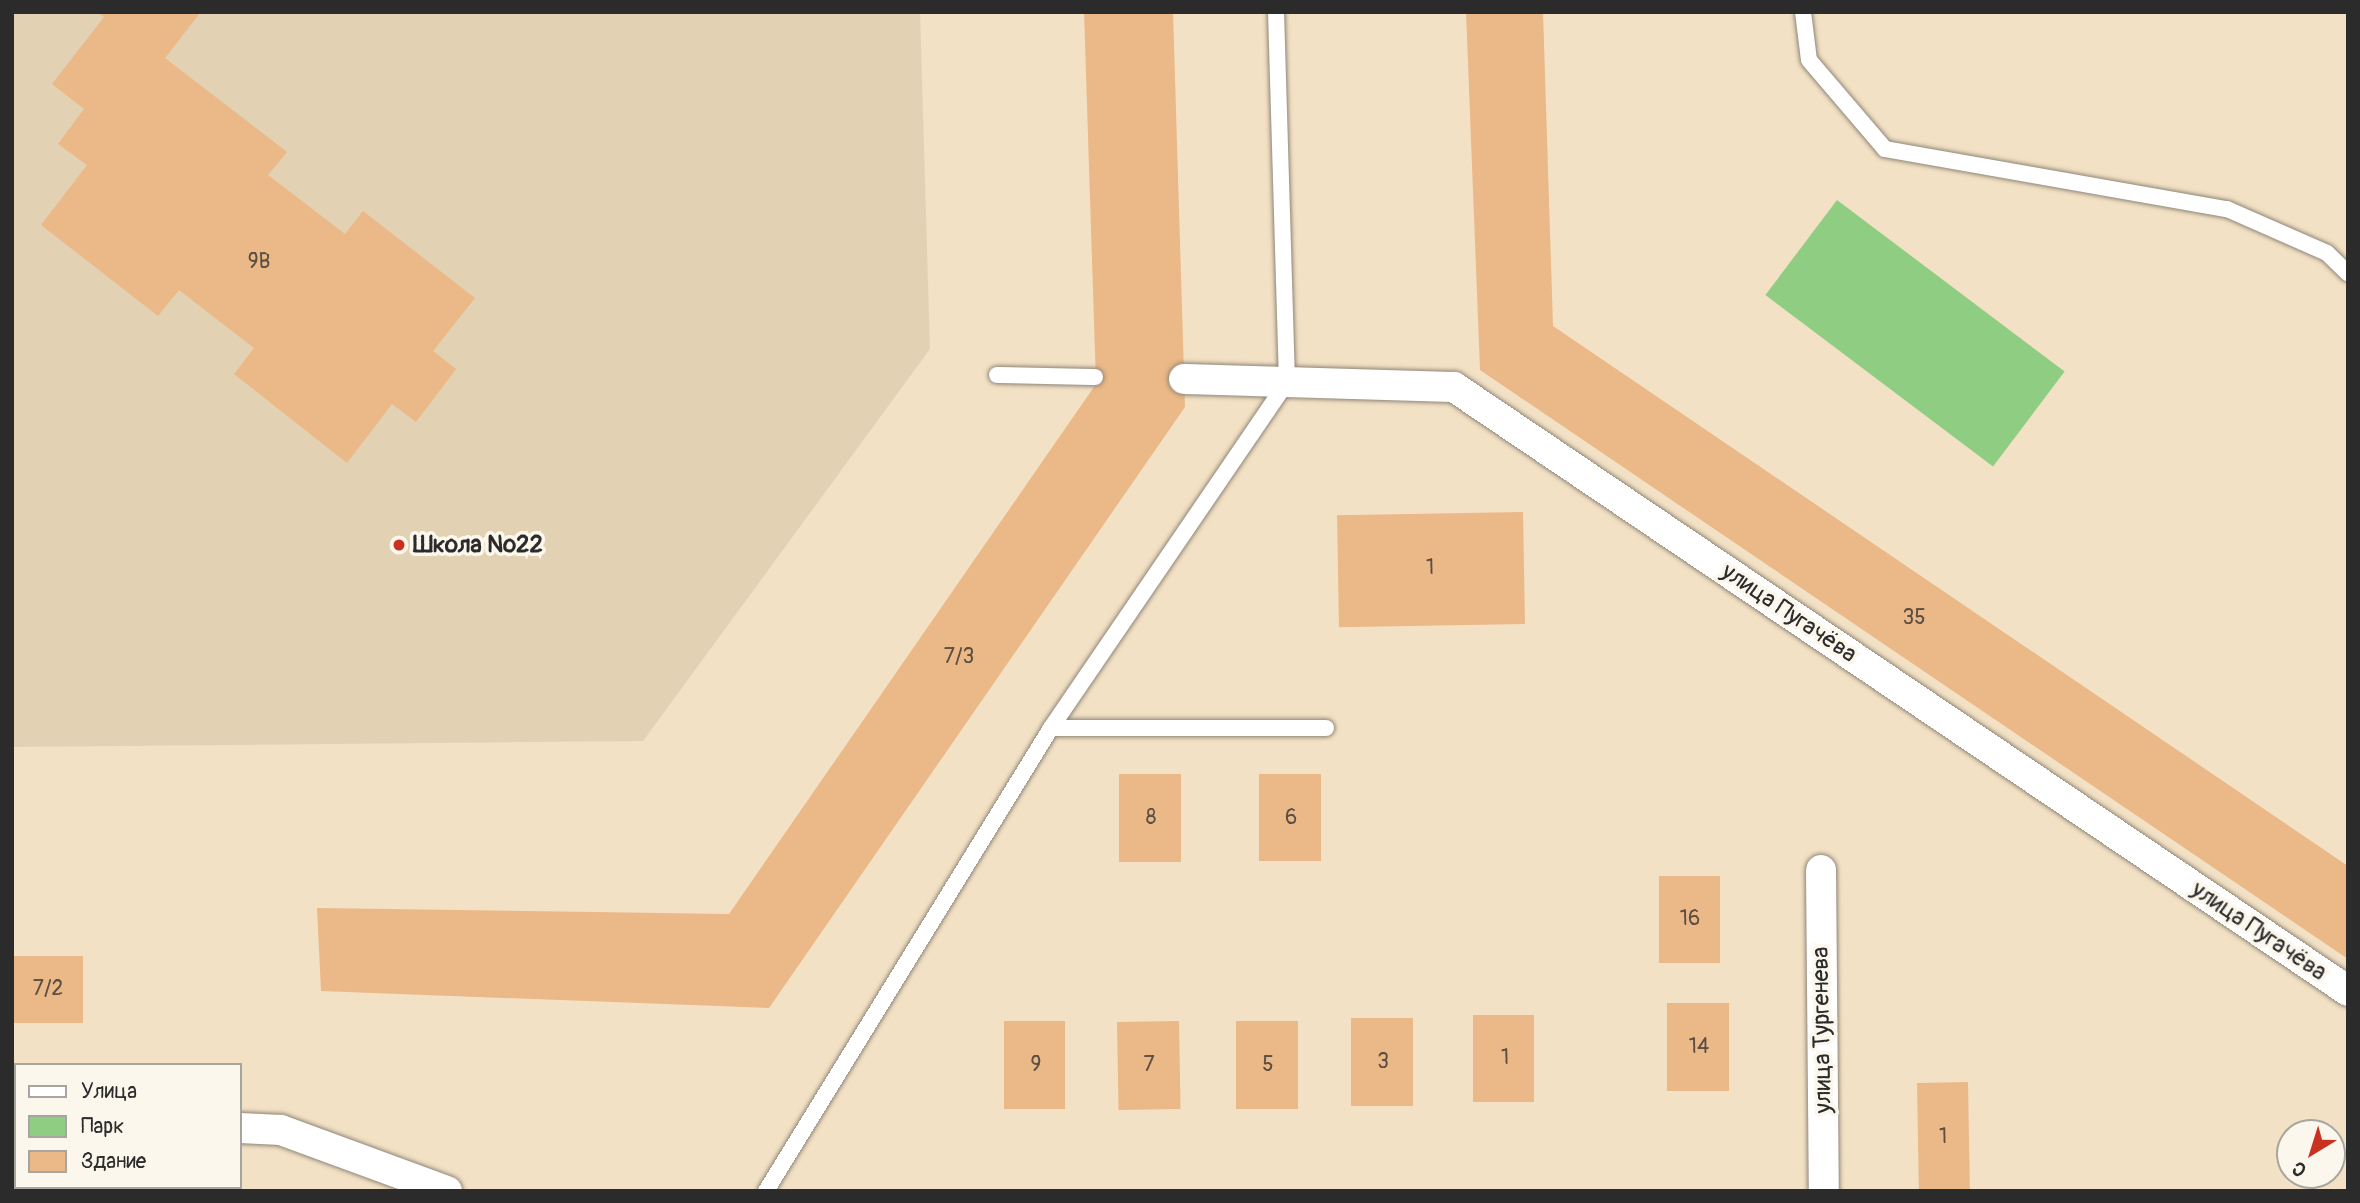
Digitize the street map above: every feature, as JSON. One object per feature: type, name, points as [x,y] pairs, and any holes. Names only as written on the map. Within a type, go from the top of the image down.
[{"type":"street","name":"улица Пугачёва","points":[[1184,379],[1454,387],[2348,991]]},
{"type":"street","name":"улица Тургенева","points":[[1821,870],[1824,1191]]},
{"type":"street","points":[[242,1128],[281,1130],[447,1191]]},
{"type":"lane","points":[[766,1191],[1051,728],[1287,382],[1276,12]]},
{"type":"lane","points":[[1803,12],[1809,60],[1885,149],[2227,209],[2327,253],[2348,273]]},
{"type":"lane","points":[[997,375],[1095,377]]},
{"type":"lane","points":[[1051,728],[1326,729]]},
{"type":"shaded area","name":"Школа №22","points":[[12,12],[920,12],[930,349],[643,741],[12,747]]},
{"type":"green space","points":[[1837,200],[2065,372],[1993,467],[1765,295]]},
{"type":"building","points":[[97,12],[201,12],[165,58],[287,152],[268,175],[345,234],[363,211],[475,298],[433,351],[456,369],[416,422],[392,404],[347,463],[234,374],[254,348],[179,290],[158,316],[41,225],[87,165],[58,144],[84,109],[52,84],[104,17]]},
{"type":"building","points":[[1084,12],[1173,12],[1185,407],[769,1008],[321,991],[317,908],[729,914],[1096,384]]},
{"type":"building","points":[[1466,12],[1543,12],[1553,326],[2348,866],[2348,959],[1480,370]]},
{"type":"building","points":[[1523,512],[1525,624],[1339,627],[1337,515]]},
{"type":"building","points":[[1119,774],[1181,774],[1181,862],[1119,862]]},
{"type":"building","points":[[1259,774],[1321,774],[1321,861],[1259,861]]},
{"type":"building","points":[[1659,876],[1720,876],[1720,963],[1659,963]]},
{"type":"building","points":[[12,956],[83,956],[83,1023],[12,1023]]},
{"type":"building","points":[[1667,1003],[1729,1003],[1729,1091],[1667,1091]]},
{"type":"building","points":[[1473,1015],[1534,1015],[1534,1102],[1473,1102]]},
{"type":"building","points":[[1351,1018],[1413,1018],[1413,1106],[1351,1106]]},
{"type":"building","points":[[1004,1021],[1065,1021],[1065,1109],[1004,1109]]},
{"type":"building","points":[[1179,1021],[1181,1109],[1119,1110],[1117,1022]]},
{"type":"building","points":[[1236,1021],[1298,1021],[1298,1109],[1236,1109]]},
{"type":"building","points":[[1968,1082],[1970,1191],[1919,1191],[1917,1083]]},
{"type":"place","name":"Школа №22","points":[[399,545]]}]
